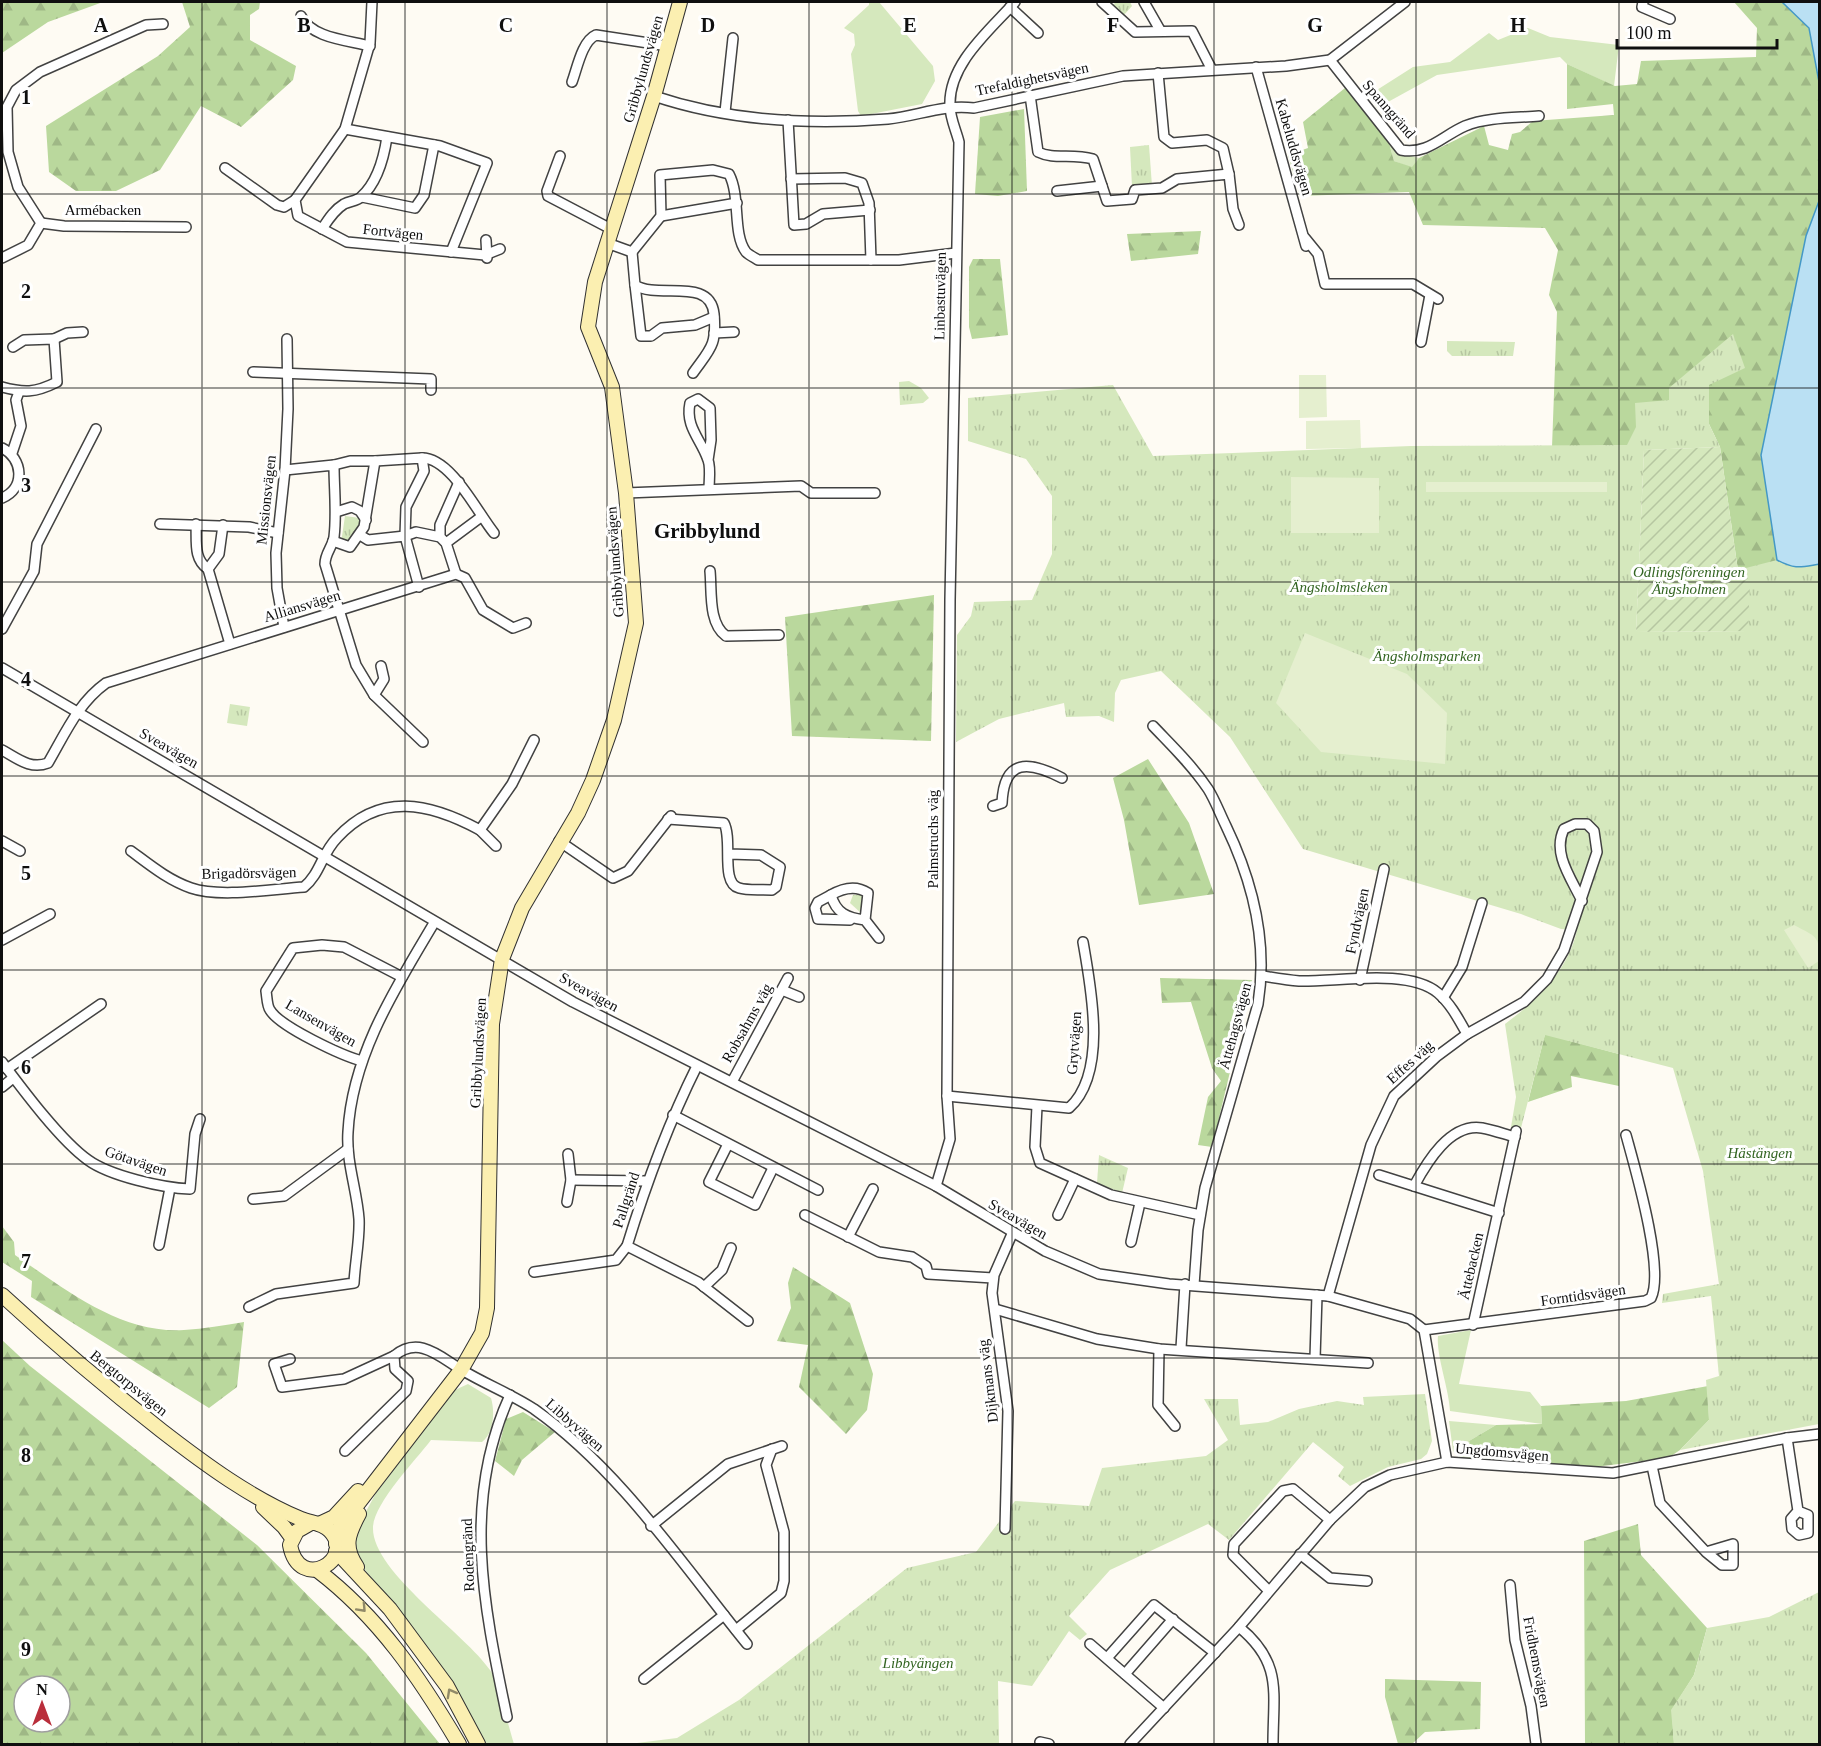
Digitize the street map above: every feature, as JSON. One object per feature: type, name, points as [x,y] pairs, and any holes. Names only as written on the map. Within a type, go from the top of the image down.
[{"type":"street","points":[[225,168],[277,205],[284,207],[295,200],[345,129],[370,46],[372,2]]},
{"type":"street","name":"Gribbylundsvägen","points":[[336,1548],[340,1527],[461,1370],[482,1333],[487,1308],[492,1024],[502,959],[522,908],[578,813],[593,780],[614,720],[636,623],[626,493],[612,387],[588,327],[595,282],[654,96],[680,2]]},
{"type":"street","points":[[1102,2],[1135,32],[1192,31],[1212,70]]},
{"type":"street","points":[[1144,2],[1160,30]]},
{"type":"street","points":[[1330,60],[1405,2]]},
{"type":"street","points":[[1642,2],[1642,7],[1670,19]]},
{"type":"street","points":[[950,106],[952,87],[964,59],[1012,4],[1038,33]]},
{"type":"street","points":[[301,16],[306,27],[316,32],[370,46]]},
{"type":"street","points":[[2,258],[28,244],[40,223],[18,187],[8,152],[7,107],[16,90],[40,72],[146,25],[163,24]]},
{"type":"street","points":[[572,82],[586,45],[590,38],[596,35],[668,46]]},
{"type":"street","points":[[725,112],[733,38]]},
{"type":"street","name":"Trefaldighetsvägen","points":[[654,96],[676,103],[725,112],[788,120],[818,122],[891,119],[950,106],[974,108],[1123,76],[1330,60]]},
{"type":"street","name":"Spanngränd","points":[[1330,60],[1401,150],[1414,152],[1427,148],[1465,126],[1488,120],[1539,116]]},
{"type":"street","name":"Kabeluddsvägen","points":[[1256,67],[1304,241],[1318,254],[1324,284],[1413,284],[1434,297],[1421,342]]},
{"type":"street","points":[[1158,73],[1164,137],[1172,142],[1207,140],[1223,148],[1233,208],[1239,225]]},
{"type":"street","points":[[1030,95],[1038,152],[1048,157],[1076,154],[1093,159],[1107,201],[1132,199],[1135,190],[1162,188],[1177,179],[1229,174]]},
{"type":"street","name":"Linbastuvägen","points":[[950,106],[959,142],[953,489]]},
{"type":"street","points":[[788,120],[794,225],[806,224],[823,214],[870,210]]},
{"type":"street","points":[[345,129],[434,145],[487,164],[451,252]]},
{"type":"street","points":[[362,197],[380,167],[387,137]]},
{"type":"street","points":[[322,229],[332,214],[345,203],[362,197],[415,208],[424,195],[434,145]]},
{"type":"street","points":[[560,156],[547,190],[548,196],[632,252]]},
{"type":"street","points":[[714,317],[695,325],[662,328],[651,336],[641,336],[632,252],[661,216],[660,175],[713,170],[729,174],[736,188],[740,234],[746,252],[758,260],[899,260],[956,253]]},
{"type":"street","points":[[791,179],[845,177],[862,183],[870,210],[871,260]]},
{"type":"street","points":[[1057,191],[1102,186]]},
{"type":"street","name":"Fortvägen","points":[[295,200],[298,216],[346,242],[487,257]]},
{"type":"street","points":[[661,216],[737,203]]},
{"type":"street","name":"Armébacken","points":[[40,223],[64,226],[165,225],[186,227]]},
{"type":"street","points":[[486,240],[487,257],[500,249]]},
{"type":"street","points":[[636,285],[645,291],[688,291],[704,295],[713,307],[714,344],[693,373]]},
{"type":"street","points":[[13,347],[24,340],[54,339],[67,333],[83,332]]},
{"type":"street","points":[[714,333],[734,333]]},
{"type":"street","points":[[2,387],[19,392],[44,388],[57,382],[54,339]]},
{"type":"street","name":"Missionsvägen","points":[[284,627],[278,588],[278,533],[285,470],[287,339]]},
{"type":"street","points":[[253,372],[431,379],[431,390]]},
{"type":"street","points":[[12,453],[21,426],[16,400],[19,392]]},
{"type":"street","points":[[708,460],[689,422],[690,403],[698,399],[710,408],[711,440],[708,460],[710,489]]},
{"type":"street","points":[[2,629],[34,571],[37,544],[96,429]]},
{"type":"street","points":[[2,448],[12,453],[20,469],[18,482],[9,495],[2,498]]},
{"type":"street","points":[[418,587],[405,536],[406,507],[424,471],[422,458]]},
{"type":"street","points":[[285,470],[350,461],[430,458],[459,482],[494,533]]},
{"type":"street","points":[[333,541],[350,547],[360,535],[366,520],[375,461]]},
{"type":"street","points":[[334,465],[336,512],[333,541],[325,556],[325,564],[356,665],[374,695],[423,742]]},
{"type":"street","points":[[459,482],[440,525],[443,540],[456,574],[465,578],[483,610],[513,628],[526,623]]},
{"type":"street","name":"Gribbylundsvägen","points":[[626,493],[801,486],[811,493],[875,493]]},
{"type":"street","name":"Palmstruchs väg","points":[[936,1186],[950,1139],[947,1096],[950,607],[953,489]]},
{"type":"street","points":[[336,512],[352,507],[360,511],[366,520]]},
{"type":"street","points":[[360,535],[368,540],[405,536],[416,532],[443,540],[481,517]]},
{"type":"street","points":[[160,524],[223,525],[278,533]]},
{"type":"street","points":[[196,524],[197,554],[201,564],[208,569],[230,644]]},
{"type":"street","points":[[208,569],[219,554],[223,525]]},
{"type":"street","points":[[710,571],[715,624],[721,632],[726,636],[779,635]]},
{"type":"street","name":"Alliansvägen","points":[[2,750],[28,764],[39,766],[48,763],[77,712],[106,682],[456,574]]},
{"type":"street","points":[[374,695],[384,679],[381,666]]},
{"type":"street","name":"Sveavägen","points":[[2,668],[573,1002],[936,1186],[1012,1234],[1099,1274],[1169,1284],[1328,1296],[1410,1319],[1424,1330]]},
{"type":"street","name":"Ättehagsvägen","points":[[1153,726],[1186,760],[1209,790],[1243,861],[1254,897],[1263,976],[1258,1004],[1220,1131],[1200,1215],[1190,1284]]},
{"type":"street","points":[[480,830],[512,784],[534,740]]},
{"type":"street","points":[[993,806],[1002,803],[1002,785],[1012,771],[1024,765],[1040,766],[1062,778]]},
{"type":"street","points":[[323,856],[351,825],[367,816],[400,804],[432,808],[480,830],[496,846]]},
{"type":"street","points":[[560,841],[613,878],[628,871],[670,817],[724,823],[729,831],[728,878],[732,885],[750,889],[772,890],[776,887],[780,867],[761,855],[729,854]]},
{"type":"street","name":"Effes väg","points":[[1328,1296],[1371,1145],[1394,1096],[1416,1074],[1467,1034],[1524,1002],[1547,980],[1564,950],[1582,901],[1597,852],[1594,831],[1587,825],[1575,825],[1564,829],[1559,840],[1561,858],[1582,901]]},
{"type":"street","points":[[2,840],[20,851]]},
{"type":"street","name":"Brigadörsvägen","points":[[131,850],[165,876],[193,888],[216,891],[304,887],[314,879],[323,856]]},
{"type":"street","name":"Fyndvägen","points":[[1360,980],[1384,869]]},
{"type":"street","points":[[852,918],[819,919],[815,908],[818,902],[842,889],[861,888],[868,893],[865,920]]},
{"type":"street","points":[[831,896],[834,905],[844,916],[865,920],[879,938]]},
{"type":"street","points":[[1443,998],[1462,967],[1482,903]]},
{"type":"street","points":[[2,940],[50,914]]},
{"type":"street","name":"Lansenvägen","points":[[249,1307],[276,1294],[354,1283],[359,1220],[348,1149],[350,1106],[362,1061],[402,977],[434,922]]},
{"type":"street","name":"Grytvägen","points":[[947,1096],[1069,1108],[1078,1100],[1089,1079],[1093,1032],[1091,991],[1083,942]]},
{"type":"street","name":"Lansenvägen","points":[[362,1061],[343,1056],[284,1022],[270,1010],[266,991],[293,948],[321,945],[344,947],[402,977]]},
{"type":"street","points":[[1263,976],[1297,981],[1400,979],[1422,984],[1443,998],[1467,1034]]},
{"type":"street","name":"Robsahms väg","points":[[732,1082],[788,978]]},
{"type":"street","points":[[782,990],[799,997]]},
{"type":"street","name":"Götavägen","points":[[101,1004],[4,1066],[88,1160],[133,1178],[170,1188],[190,1189],[195,1134],[200,1119]]},
{"type":"street","name":"Pallgränd","points":[[697,1066],[673,1115],[647,1181],[627,1246],[705,1287],[748,1321]]},
{"type":"street","points":[[2,1087],[13,1078]]},
{"type":"street","points":[[1037,1106],[1035,1147],[1040,1163],[1111,1195],[1200,1215]]},
{"type":"street","points":[[673,1115],[819,1190]]},
{"type":"street","name":"Ättebacken","points":[[1414,1186],[1423,1169],[1446,1142],[1465,1129],[1481,1128],[1515,1134],[1473,1325]]},
{"type":"street","name":"Forntidsvägen","points":[[1424,1330],[1645,1301],[1651,1298],[1656,1280],[1641,1187],[1626,1135]]},
{"type":"street","points":[[728,1144],[709,1182],[755,1205],[773,1168]]},
{"type":"street","points":[[253,1199],[285,1197],[348,1149]]},
{"type":"street","points":[[567,1202],[570,1180],[568,1154]]},
{"type":"street","points":[[1380,1175],[1499,1213]]},
{"type":"street","points":[[1058,1215],[1075,1179]]},
{"type":"street","points":[[570,1180],[647,1181]]},
{"type":"street","points":[[159,1245],[170,1188]]},
{"type":"street","points":[[848,1237],[873,1189]]},
{"type":"street","points":[[1131,1242],[1140,1203]]},
{"type":"street","points":[[805,1215],[879,1252],[912,1257],[926,1266],[927,1274],[993,1278]]},
{"type":"street","name":"Dijkmans väg","points":[[1005,1529],[1008,1420],[993,1278],[1012,1234]]},
{"type":"street","points":[[534,1272],[616,1260],[627,1246]]},
{"type":"street","points":[[705,1287],[722,1270],[731,1248]]},
{"type":"street","points":[[1181,1348],[1190,1284]]},
{"type":"street","name":"Bergtorpsvägen","points":[[2,1295],[113,1394],[189,1452],[276,1509],[330,1531],[336,1548],[390,1609],[447,1686],[478,1744]]},
{"type":"street","points":[[1315,1358],[1317,1295]]},
{"type":"street","points":[[995,1309],[1097,1339],[1159,1349],[1181,1348],[1368,1363]]},
{"type":"street","points":[[1424,1330],[1447,1462]]},
{"type":"street","name":"Libbyvägen","points":[[290,1359],[274,1364],[282,1387],[344,1379],[394,1356],[402,1349],[424,1347],[461,1370],[510,1395],[569,1437],[622,1488],[747,1644]]},
{"type":"street","points":[[1159,1349],[1158,1405],[1175,1426]]},
{"type":"street","points":[[345,1451],[406,1391],[408,1380],[395,1369],[394,1356]]},
{"type":"street","name":"Rodengränd","points":[[507,1717],[485,1603],[480,1560],[480,1523],[487,1463],[498,1421],[510,1395]]},
{"type":"street","name":"Ungdomsvägen","points":[[1130,1744],[1239,1627],[1268,1590],[1330,1520],[1365,1487],[1390,1475],[1447,1462],[1613,1473],[1787,1438],[1820,1434]]},
{"type":"street","points":[[1787,1438],[1798,1511]]},
{"type":"street","points":[[651,1526],[728,1464],[740,1458],[782,1446]]},
{"type":"street","points":[[736,1630],[782,1593],[784,1532],[766,1464],[772,1449]]},
{"type":"street","points":[[1652,1466],[1660,1503],[1706,1552]]},
{"type":"street","points":[[385,1468],[349,1532],[347,1541],[348,1553],[390,1609]]},
{"type":"street","name":"Gribbylundsvägen","points":[[315,1523],[334,1517],[363,1485],[385,1468]]},
{"type":"street","name":"Bergtorpsvägen","points":[[243,1489],[284,1527],[292,1538],[292,1553],[297,1562],[309,1569],[317,1570],[356,1602],[397,1646],[459,1744]]},
{"type":"street","points":[[1268,1590],[1233,1555],[1234,1544],[1283,1491],[1293,1489],[1330,1520]]},
{"type":"street","points":[[292,1538],[303,1526],[315,1523]]},
{"type":"street","points":[[317,1570],[326,1568],[333,1562],[336,1548]]},
{"type":"street","points":[[1300,1554],[1330,1578],[1368,1581]]},
{"type":"street","name":"Fridhemsvägen","points":[[1510,1585],[1515,1640],[1531,1706],[1536,1744]]},
{"type":"street","points":[[1107,1658],[1154,1605],[1215,1653]]},
{"type":"street","points":[[644,1679],[724,1615]]},
{"type":"street","points":[[1125,1674],[1173,1619]]},
{"type":"street","points":[[1239,1627],[1258,1642],[1271,1666],[1273,1744]]},
{"type":"street","points":[[1090,1644],[1164,1708]]},
{"type":"green space","points":[[2,2],[103,2],[48,22],[2,53]]},
{"type":"green space","points":[[182,2],[260,2],[259,9],[250,15],[250,40],[296,66],[293,80],[241,127],[201,106],[160,170],[116,191],[76,191],[49,172],[46,126],[158,56],[190,27]]},
{"type":"green space","points":[[869,2],[879,2],[933,66],[935,81],[922,104],[861,116],[858,111],[851,54],[855,45],[854,34],[844,28],[869,5]]},
{"type":"green space","points":[[1116,2],[1130,2],[1132,6],[1124,15],[1113,5]]},
{"type":"green space","points":[[1734,2],[1782,2],[1809,28],[1819,83],[1819,201],[1806,236],[1761,455],[1788,566],[1807,568],[1819,564],[1819,690],[1738,570],[1720,447],[1709,424],[1709,385],[1661,406],[1643,422],[1628,445],[1552,447],[1557,312],[1549,295],[1558,250],[1545,228],[1423,225],[1409,192],[1300,196],[1288,155],[1308,148],[1303,122],[1345,88],[1389,143],[1394,161],[1412,167],[1419,158],[1484,126],[1489,145],[1508,150],[1512,134],[1520,132],[1533,121],[1614,115],[1613,104],[1567,109],[1567,64],[1615,86],[1637,84],[1641,61],[1756,57],[1757,28]]},
{"type":"green space","points":[[1528,28],[1550,37],[1619,45],[1614,86],[1567,64],[1560,57],[1437,75],[1377,108],[1369,95],[1413,67],[1450,62],[1489,33],[1498,40]]},
{"type":"green space","points":[[1024,109],[1027,191],[998,196],[975,194],[980,117]]},
{"type":"green space","points":[[1389,143],[1398,152],[1419,158],[1412,168],[1394,161]]},
{"type":"green space","points":[[1149,145],[1152,186],[1132,187],[1130,147]]},
{"type":"green space","points":[[1201,231],[1198,254],[1131,261],[1127,234]]},
{"type":"green space","points":[[973,259],[1000,259],[1008,335],[972,339],[969,327],[969,267]]},
{"type":"green space","name":"Ängsholmsparken","points":[[1733,334],[1745,368],[1709,385],[1709,424],[1720,447],[1644,450],[1636,632],[1748,631],[1738,570],[1777,560],[1803,567],[1819,564],[1819,1424],[1680,1450],[1709,1420],[1706,1380],[1719,1376],[1711,1296],[1662,1303],[1663,1294],[1719,1284],[1703,1171],[1673,1068],[1545,1035],[1521,1128],[1511,1127],[1516,1097],[1505,1024],[1550,983],[1566,959],[1577,930],[1561,929],[1521,914],[1303,849],[1230,737],[1161,671],[1121,680],[1115,693],[1114,722],[1099,716],[1066,717],[1064,703],[999,719],[956,742],[957,635],[971,616],[974,602],[1032,600],[1052,554],[1052,496],[1026,459],[968,441],[968,398],[1113,385],[1153,456],[1411,446],[1627,445],[1636,427],[1635,403],[1669,400],[1669,388]]},
{"type":"green space","points":[[1447,341],[1515,342],[1513,356],[1452,356],[1447,351]]},
{"type":"green space","points":[[1299,375],[1326,375],[1327,417],[1299,418]]},
{"type":"green space","points":[[909,381],[921,388],[929,398],[923,403],[900,405],[899,382]]},
{"type":"green space","points":[[1360,420],[1361,448],[1306,449],[1306,421]]},
{"type":"green space","name":"Odlingsföreningen Ängsholmen","points":[[1720,447],[1738,570],[1750,580],[1748,631],[1636,632],[1644,450]]},
{"type":"green space","points":[[1291,477],[1379,478],[1379,533],[1291,533]]},
{"type":"green space","points":[[1426,482],[1607,482],[1607,492],[1426,492]]},
{"type":"green space","points":[[345,516],[360,518],[359,525],[362,527],[350,544],[341,543]]},
{"type":"green space","points":[[934,595],[931,741],[792,736],[785,617]]},
{"type":"green space","points":[[1305,633],[1407,674],[1447,713],[1445,764],[1321,752],[1276,703]]},
{"type":"green space","points":[[230,704],[250,707],[247,726],[227,723]]},
{"type":"green space","points":[[1148,759],[1189,823],[1214,894],[1139,905],[1124,820],[1113,778]]},
{"type":"green space","points":[[853,895],[865,895],[862,914],[850,903]]},
{"type":"green space","points":[[1794,925],[1812,935],[1819,946],[1819,961],[1808,968],[1784,930]]},
{"type":"green space","points":[[1160,978],[1252,980],[1212,1147],[1198,1145],[1208,1097],[1221,1081],[1212,1068],[1191,1002],[1162,1003]]},
{"type":"green space","points":[[1545,1034],[1619,1054],[1619,1086],[1571,1076],[1572,1087],[1528,1102]]},
{"type":"green space","points":[[1099,1155],[1128,1168],[1122,1193],[1097,1183]]},
{"type":"green space","points":[[2,1226],[14,1242],[15,1255],[74,1295],[116,1317],[138,1325],[184,1330],[244,1322],[237,1387],[209,1408],[31,1297],[32,1281],[2,1262]]},
{"type":"green space","points":[[793,1267],[850,1303],[873,1374],[867,1410],[846,1434],[799,1387],[808,1345],[777,1341],[791,1308],[788,1283]]},
{"type":"green space","points":[[1471,1330],[1459,1384],[1530,1392],[1541,1406],[1542,1424],[1450,1411],[1438,1336]]},
{"type":"green space","points":[[2,1340],[30,1366],[257,1545],[366,1653],[440,1744],[2,1744]]},
{"type":"green space","points":[[468,1384],[491,1398],[492,1422],[486,1438],[482,1442],[431,1440],[380,1506],[373,1527],[376,1544],[387,1563],[422,1602],[478,1655],[494,1676],[514,1744],[486,1744],[443,1670],[355,1558],[351,1539],[376,1493],[455,1390]]},
{"type":"green space","points":[[1708,1386],[1709,1420],[1680,1450],[1668,1458],[1586,1468],[1473,1456],[1469,1441],[1496,1425],[1542,1424],[1541,1406],[1626,1401]]},
{"type":"green space","name":"Libbyängen","points":[[1425,1394],[1432,1441],[1427,1454],[1421,1459],[1388,1467],[1350,1486],[1338,1476],[1344,1467],[1313,1442],[1229,1540],[1208,1524],[1110,1570],[1069,1616],[1087,1634],[1080,1640],[1069,1631],[1032,1686],[998,1681],[999,1744],[629,1744],[677,1738],[739,1700],[907,1568],[976,1552],[1015,1501],[1089,1506],[1102,1468],[1206,1456],[1228,1440],[1204,1399],[1238,1399],[1240,1425],[1268,1422],[1299,1409],[1337,1401],[1364,1405],[1363,1397]]},
{"type":"green space","points":[[523,1412],[555,1432],[522,1460],[514,1476],[495,1461],[506,1419]]},
{"type":"green space","points":[[1449,1421],[1496,1425],[1469,1441],[1473,1456],[1570,1469],[1461,1458],[1453,1451]]},
{"type":"green space","points":[[1638,1524],[1641,1555],[1707,1628],[1694,1675],[1672,1710],[1674,1744],[1585,1744],[1584,1541]]},
{"type":"green space","points":[[1819,1592],[1819,1744],[1674,1744],[1671,1710],[1694,1675],[1707,1628],[1769,1617]]},
{"type":"green space","points":[[1385,1679],[1481,1682],[1480,1729],[1425,1732],[1412,1744],[1398,1744],[1385,1697]]},
{"type":"water","points":[[1782,2],[1819,2],[1819,82],[1809,28]]},
{"type":"water","points":[[1819,201],[1820,564],[1798,567],[1777,560],[1761,455],[1806,236]]},
{"type":"district","name":"Gribbylund","points":[[707,531]]},
{"type":"park label","name":"Ängsholmsleken","points":[[1339,587]]},
{"type":"park label","name":"Hästängen","points":[[1760,1153]]}]
